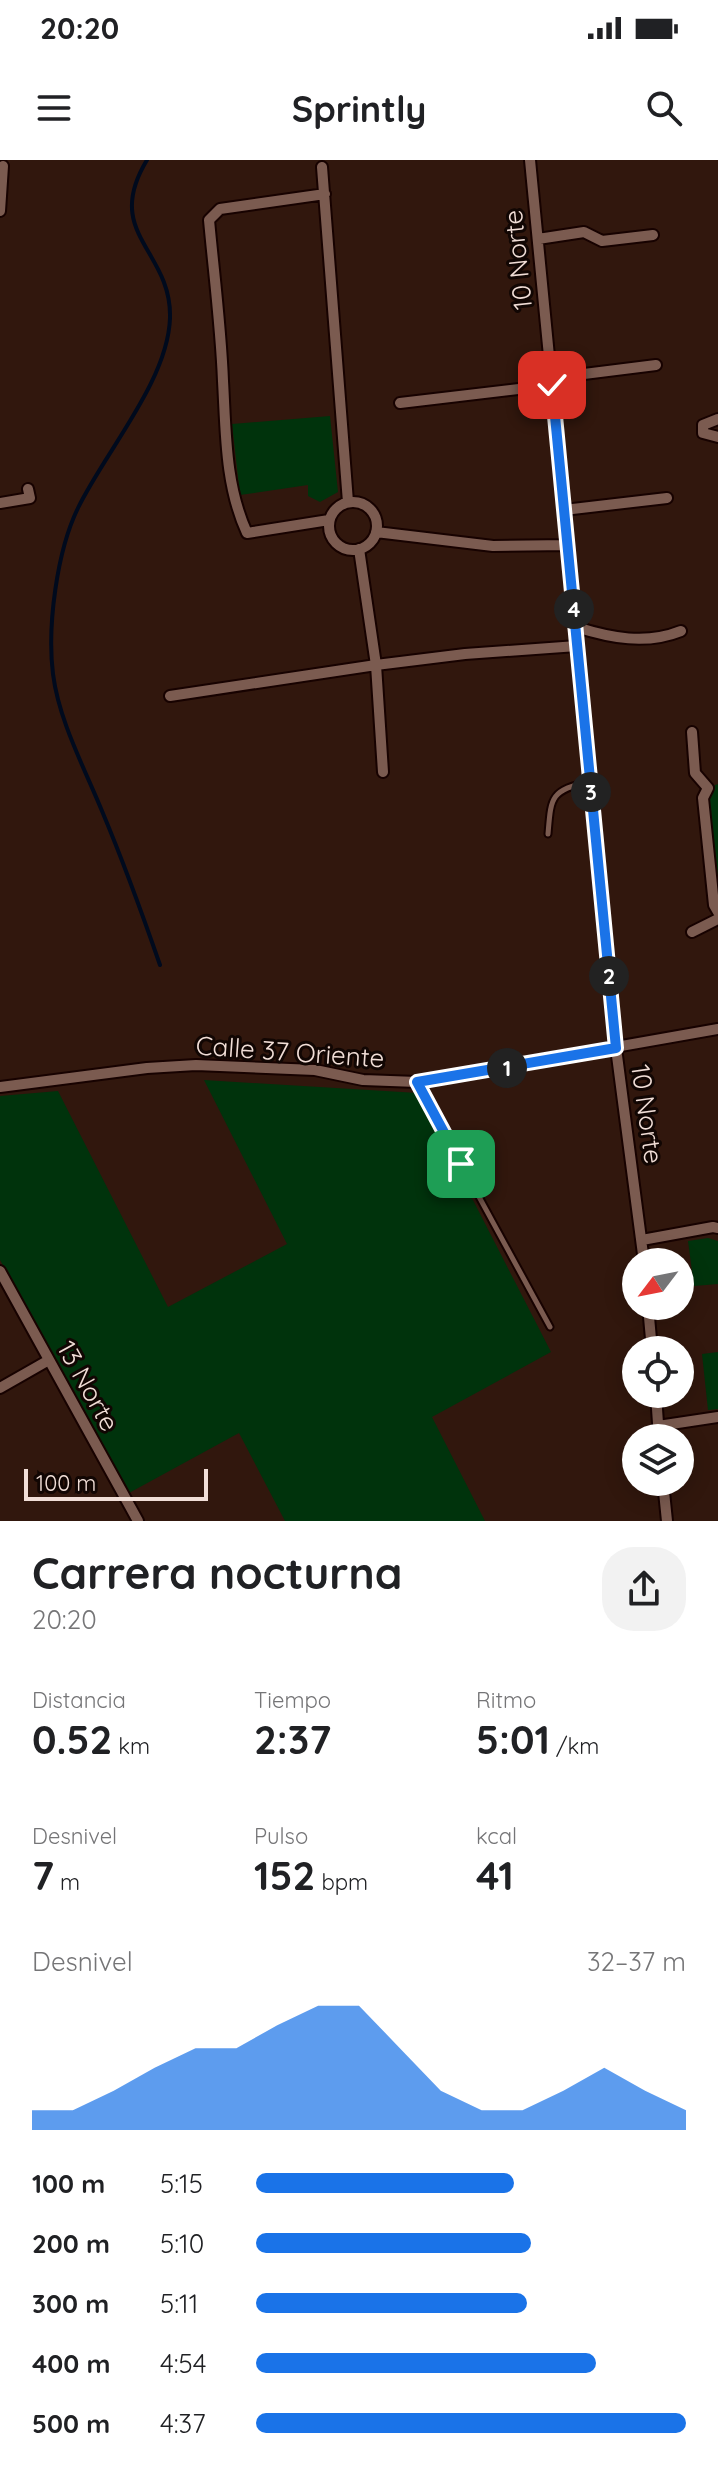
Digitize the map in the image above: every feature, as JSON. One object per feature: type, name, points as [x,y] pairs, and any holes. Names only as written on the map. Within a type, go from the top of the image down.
[{"type":"street","name":"10 Norte","points":[[530,160],[616,1048],[643,1248]]},
{"type":"street","points":[[0,211],[3,166]]},
{"type":"street","points":[[322,167],[348,502]]},
{"type":"street","points":[[325,194],[220,209],[209,220],[223,381],[224,435],[235,508],[247,533],[329,520]]},
{"type":"street","points":[[538,239],[584,232],[602,241],[653,235]]},
{"type":"street","points":[[400,403],[656,365]]},
{"type":"street","points":[[718,419],[703,425],[703,433],[718,437]]},
{"type":"street","points":[[0,503],[30,498],[28,489]]},
{"type":"street","points":[[564,510],[667,498]]},
{"type":"street","points":[[348,502],[366,506],[376,522],[376,532],[368,544],[359,549],[351,550],[336,543],[331,536],[329,520],[336,508],[348,502]]},
{"type":"street","points":[[376,532],[493,546],[568,545]]},
{"type":"street","points":[[359,549],[376,665],[383,772]]},
{"type":"street","points":[[576,627],[620,639],[656,639],[681,631]]},
{"type":"street","points":[[170,696],[465,654],[577,646]]},
{"type":"street","points":[[692,732],[695,773],[713,786],[703,798],[714,905],[718,912]]},
{"type":"street","points":[[692,932],[718,919]]},
{"type":"street","name":"Calle 37 Oriente","points":[[0,1087],[147,1068],[196,1065],[315,1070],[363,1080],[417,1082],[718,1029]]},
{"type":"street","points":[[642,1240],[718,1228]]},
{"type":"street","name":"13 Norte","points":[[0,1271],[138,1521]]},
{"type":"street","points":[[0,1388],[49,1360]]},
{"type":"street","points":[[671,1424],[718,1417]]},
{"type":"street","points":[[664,1496],[667,1521]]},
{"type":"lane","points":[[548,834],[551,801],[555,795],[590,782]]},
{"type":"lane","points":[[417,1082],[550,1327]]},
{"type":"green space","points":[[330,416],[338,492],[320,502],[308,496],[308,485],[240,495],[232,424]]},
{"type":"green space","points":[[718,784],[718,912],[703,798],[708,788]]},
{"type":"green space","points":[[204,1080],[418,1093],[551,1352],[432,1417],[485,1521],[285,1521],[239,1433],[129,1493],[0,1260],[0,1096],[58,1091],[168,1307],[287,1244]]},
{"type":"green space","points":[[708,1238],[718,1241],[718,1284],[694,1286],[694,1248],[689,1248],[688,1241]]},
{"type":"green space","points":[[718,1352],[718,1409],[708,1410],[702,1354]]},
{"type":"waterway","points":[[147,160],[135,185],[132,206],[135,225],[168,295],[170,318],[167,342],[147,391],[90,486],[71,526],[55,589],[51,655],[56,692],[66,726],[117,849],[160,965]]},
{"type":"route","points":[[461,1164],[417,1082],[616,1048],[552,385]]}]
